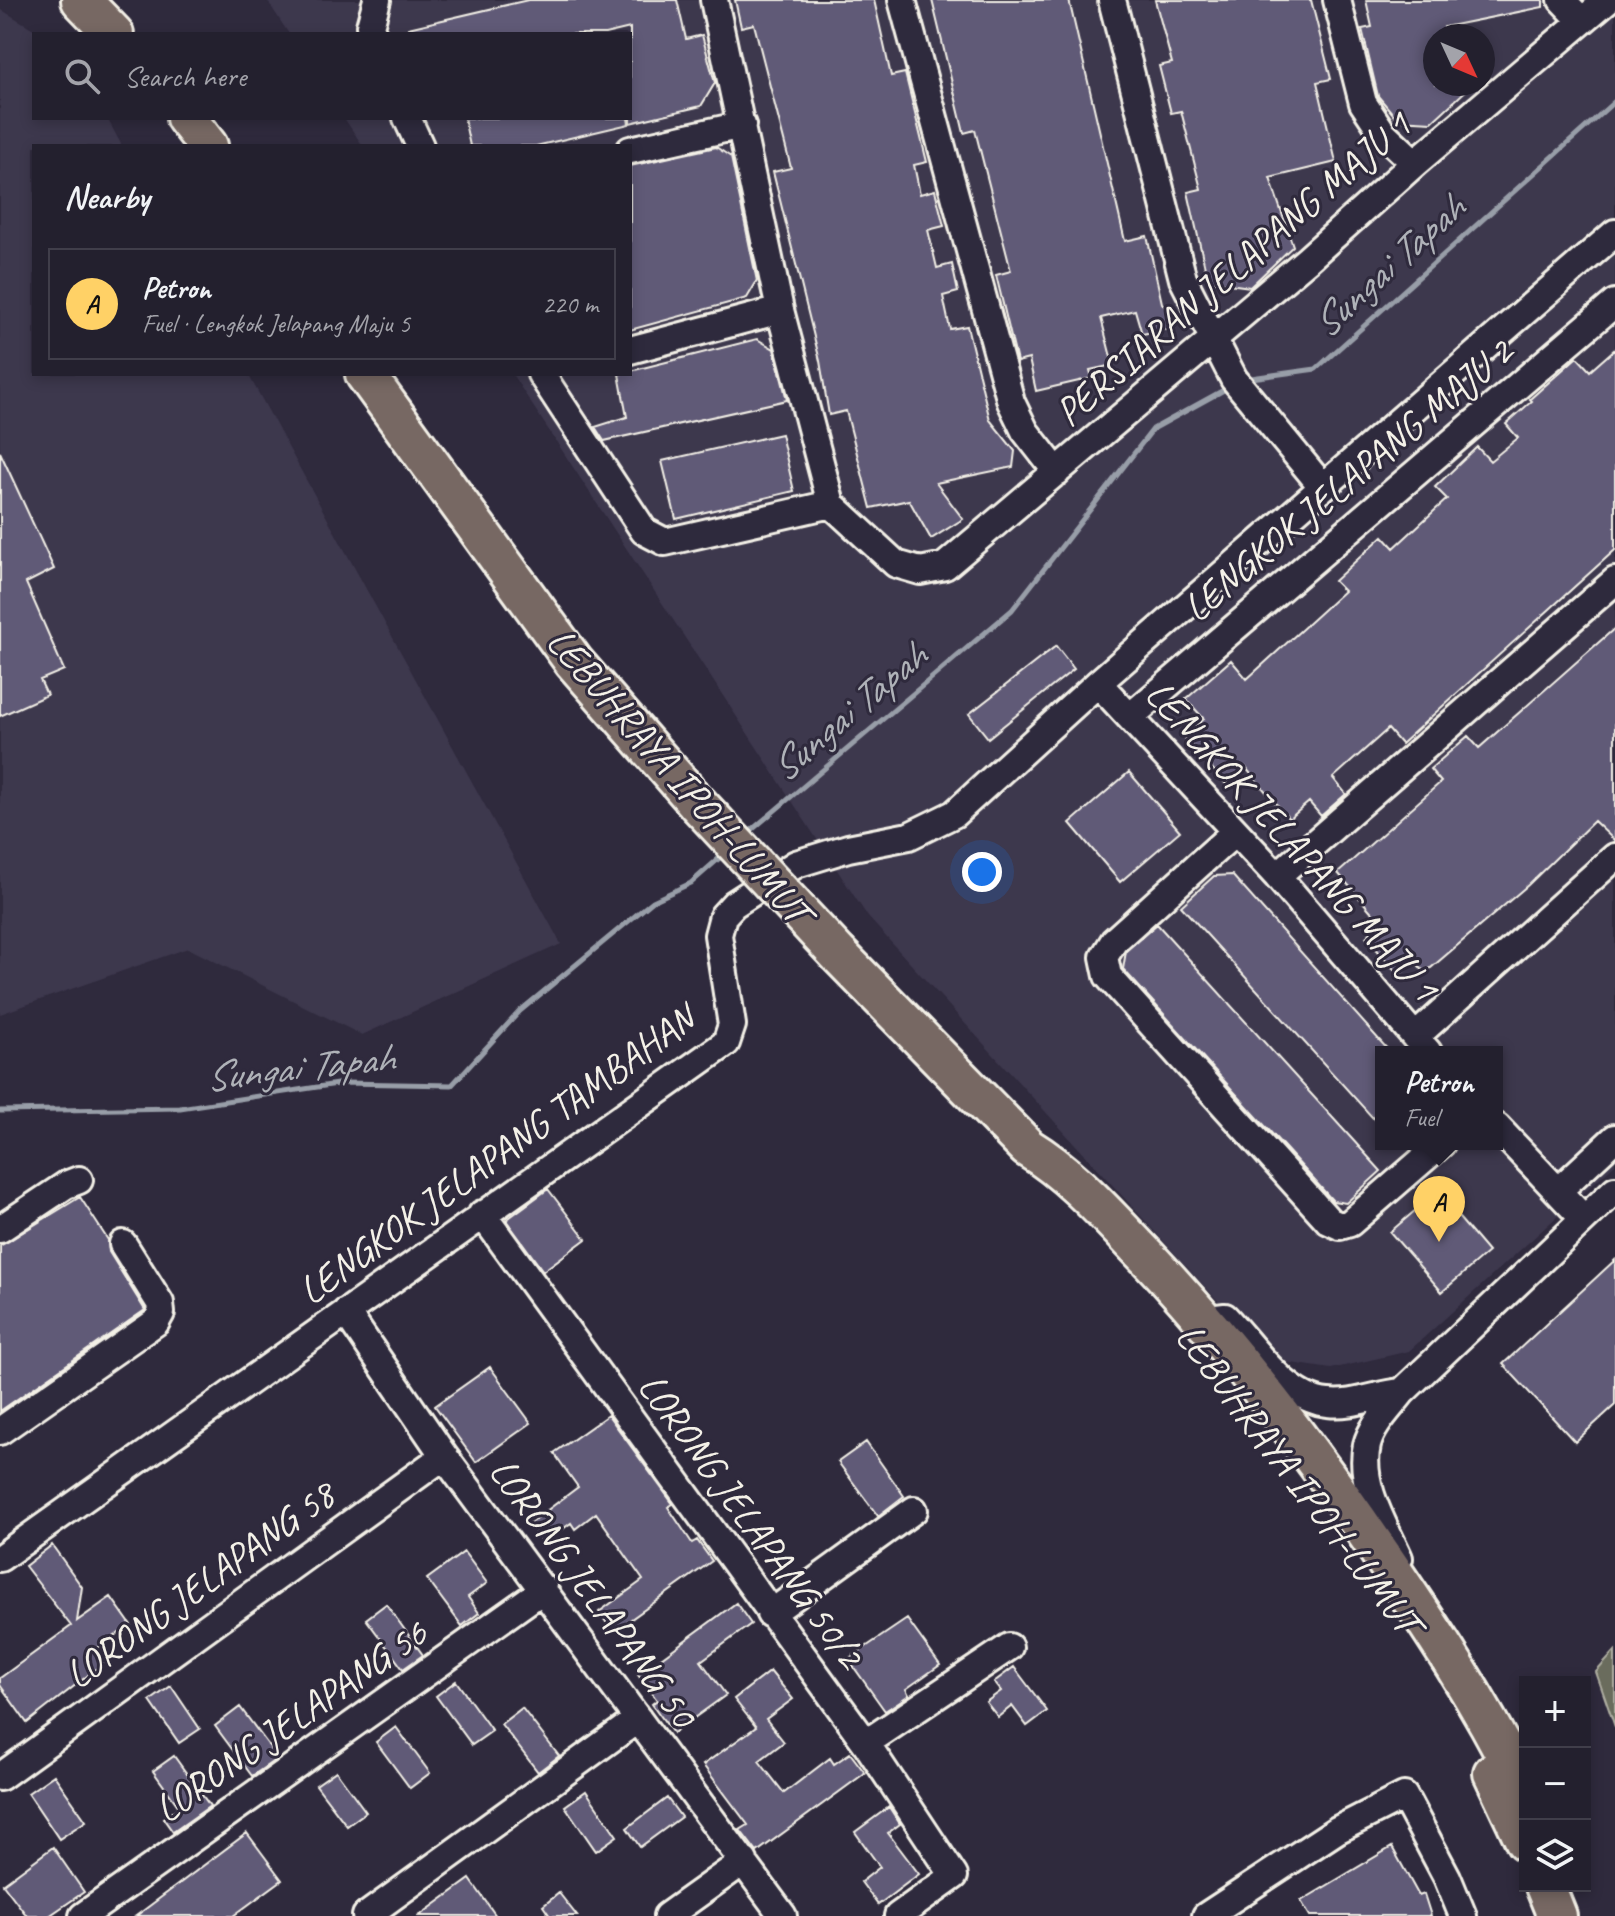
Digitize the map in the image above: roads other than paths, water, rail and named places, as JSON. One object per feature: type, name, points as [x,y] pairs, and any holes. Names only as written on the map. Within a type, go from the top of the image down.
[{"type":"highway","points":[[81,0],[112,32]]},
{"type":"highway","points":[[188,120],[206,144]]},
{"type":"highway","name":"LEBUHRAYA IPOH-LUMUT","points":[[366,376],[574,662],[698,804],[839,955],[1028,1148],[1056,1165],[1204,1319],[1312,1454],[1428,1622],[1519,1782]]},
{"type":"highway","name":"LEBUHRAYA IPOH-LUMUT","points":[[1028,1148],[1038,1166],[1194,1334],[1343,1525],[1424,1648],[1502,1789],[1519,1827]]},
{"type":"highway","points":[[1547,1892],[1557,1916]]},
{"type":"highway","points":[[1568,1892],[1578,1916]]},
{"type":"street","points":[[372,32],[370,26],[377,0]]},
{"type":"street","points":[[542,376],[593,458],[644,531],[654,539],[665,542],[831,504],[780,310],[714,0]]},
{"type":"street","points":[[902,0],[1011,402],[1025,431],[1057,472]]},
{"type":"street","points":[[1112,0],[1183,279],[1234,379],[1322,486]]},
{"type":"street","points":[[1337,0],[1363,103],[1383,133],[1415,163]]},
{"type":"street","points":[[1562,0],[1582,21]]},
{"type":"street","name":"PERSIARAN JELAPANG MAJU 1","points":[[831,504],[896,564],[920,571],[945,566],[1212,341],[1607,0]]},
{"type":"street","points":[[408,120],[419,144]]},
{"type":"street","points":[[632,150],[742,125]]},
{"type":"street","name":"LENGKOK JELAPANG TAMBAHAN","points":[[0,1558],[726,1043],[732,1025],[718,935],[723,916],[734,904],[796,864],[848,848],[909,836],[954,814],[1322,486],[1615,233]]},
{"type":"street","name":"LENGKOK JELAPANG MAJU 2","points":[[1131,716],[1615,303]]},
{"type":"street","points":[[632,349],[780,310]]},
{"type":"street","points":[[1277,876],[1615,581]]},
{"type":"street","name":"LENGKOK JELAPANG MAJU 1","points":[[1098,683],[1277,876],[1422,1045]]},
{"type":"street","points":[[1235,832],[1114,941],[1104,957],[1108,976],[1329,1221],[1340,1226],[1350,1223],[1434,1150]]},
{"type":"street","points":[[1422,1045],[1615,857]]},
{"type":"street","points":[[1503,1133],[1584,1219]]},
{"type":"street","points":[[1559,1190],[1615,1138]]},
{"type":"street","points":[[0,1229],[66,1185],[79,1180]]},
{"type":"street","points":[[1428,1622],[1372,1499],[1367,1478],[1367,1445],[1402,1392],[1615,1190]]},
{"type":"street","name":"LORONG JELAPANG 50/2","points":[[482,1214],[866,1743],[954,1876],[898,1916]]},
{"type":"street","points":[[0,1431],[156,1322],[161,1313],[160,1303],[123,1244]]},
{"type":"street","name":"LORONG JELAPANG 50","points":[[346,1312],[444,1456],[783,1916]]},
{"type":"street","points":[[1204,1319],[1225,1317],[1289,1385],[1306,1397],[1327,1404],[1402,1392]]},
{"type":"street","name":"LORONG JELAPANG 58","points":[[0,1777],[444,1456]]},
{"type":"street","points":[[770,1614],[914,1510]]},
{"type":"street","name":"LORONG JELAPANG 56","points":[[83,1916],[544,1589]]},
{"type":"street","points":[[866,1743],[1009,1647]]},
{"type":"street","points":[[366,1916],[638,1719]]},
{"type":"street","points":[[1206,1916],[1337,1830],[1404,1796],[1447,1877],[1463,1916]]},
{"type":"street","points":[[667,1916],[744,1861]]},
{"type":"waterway","name":"Sungai Tapah","points":[[1244,379],[1316,369],[1615,101]]},
{"type":"waterway","name":"Sungai Tapah","points":[[747,834],[1012,610],[1153,429],[1231,386]]},
{"type":"waterway","name":"Sungai Tapah","points":[[0,1111],[180,1108],[344,1083],[452,1085],[520,1011],[653,901],[691,883],[724,854]]},
{"type":"place","name":"Petron","points":[[1439,1242]]}]
